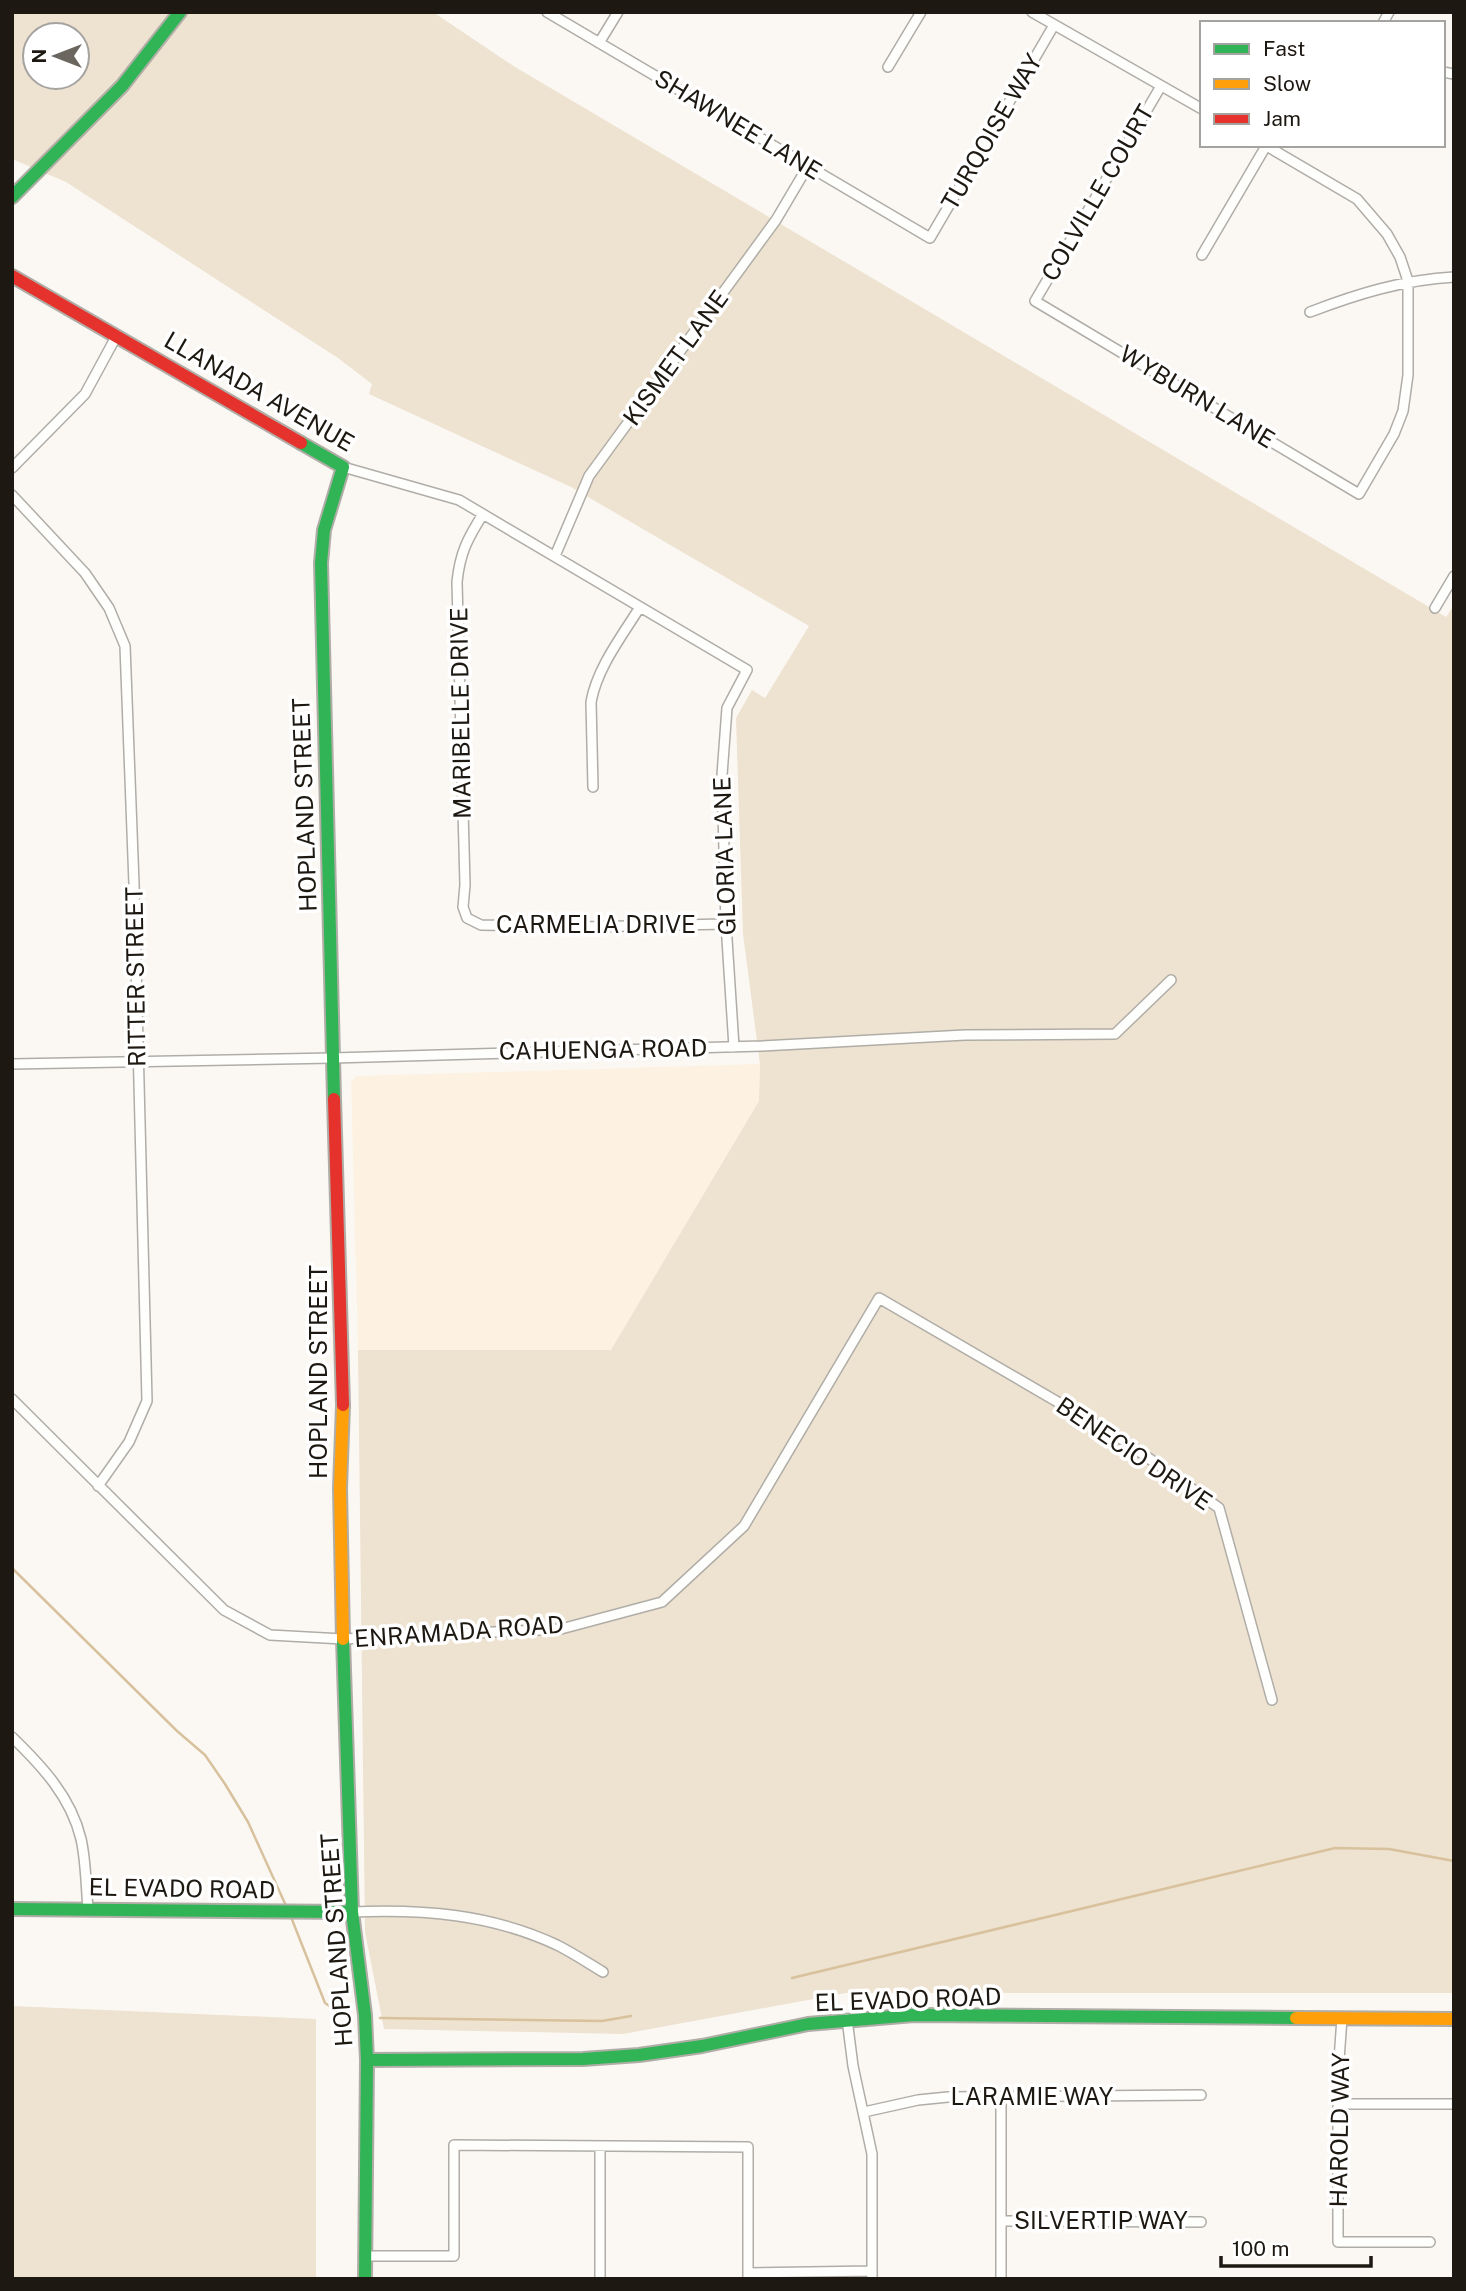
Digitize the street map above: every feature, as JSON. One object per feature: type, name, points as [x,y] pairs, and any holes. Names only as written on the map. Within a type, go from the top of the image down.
[{"type":"street","points":[[12,197],[114,96],[159,43],[180,12]]},
{"type":"street","name":"SHAWNEE LANE","points":[[547,12],[930,238]]},
{"type":"street","points":[[599,43],[618,12]]},
{"type":"street","points":[[888,67],[921,12]]},
{"type":"street","points":[[1032,12],[1200,108]]},
{"type":"street","name":"TURQOISE WAY","points":[[930,238],[1054,25]]},
{"type":"street","name":"COLVILLE COURT","points":[[1035,301],[1161,86]]},
{"type":"street","points":[[1202,255],[1265,147]]},
{"type":"street","points":[[1268,147],[1357,199],[1387,234],[1400,257],[1408,281]]},
{"type":"street","name":"KISMET LANE","points":[[555,556],[589,476],[769,230],[808,166]]},
{"type":"street","name":"LLANADA AVENUE","points":[[12,276],[343,467],[459,500],[747,670]]},
{"type":"street","points":[[1310,312],[1361,293],[1408,281],[1454,277]]},
{"type":"street","name":"WYBURN LANE","points":[[1035,301],[1359,494],[1394,434],[1403,411],[1408,375],[1408,281]]},
{"type":"street","points":[[12,468],[85,394],[117,335]]},
{"type":"street","name":"HOPLAND STREET","points":[[343,467],[324,530],[321,563],[344,1392],[340,1488],[343,1639],[352,1912],[365,2015],[367,2060],[365,2279]]},
{"type":"street","name":"RITTER STREET","points":[[12,495],[85,573],[108,608],[125,646],[147,1401],[129,1442],[98,1486]]},
{"type":"street","name":"MARIBELLE DRIVE","points":[[467,918],[463,907],[465,885],[457,582],[459,560],[466,540],[483,514]]},
{"type":"street","points":[[1434,608],[1454,576]]},
{"type":"street","points":[[593,787],[592,691],[640,607]]},
{"type":"street","name":"GLORIA LANE","points":[[734,1047],[726,924],[722,775],[727,708],[747,670]]},
{"type":"street","name":"CARMELIA DRIVE","points":[[467,918],[481,925],[580,927],[726,924]]},
{"type":"street","name":"CAHUENGA ROAD","points":[[12,1064],[734,1047],[965,1035],[1115,1034],[1171,980]]},
{"type":"street","name":"ENRAMADA ROAD","points":[[12,1399],[224,1610],[270,1635],[343,1639],[561,1629],[662,1602],[744,1526],[879,1298]]},
{"type":"street","name":"BENECIO DRIVE","points":[[879,1298],[1124,1440],[1219,1508],[1272,1700]]},
{"type":"street","points":[[12,1737],[39,1763],[67,1801],[81,1839],[88,1909]]},
{"type":"street","name":"EL EVADO ROAD","points":[[12,1909],[352,1912]]},
{"type":"street","points":[[352,1912],[430,1911],[478,1918],[514,1927],[558,1945],[603,1972]]},
{"type":"street","name":"EL EVADO ROAD","points":[[367,2060],[583,2059],[639,2055],[702,2046],[808,2024],[914,2015],[1454,2019]]},
{"type":"street","name":"HAROLD WAY","points":[[1342,2018],[1338,2104],[1338,2242],[1430,2242]]},
{"type":"street","points":[[365,2256],[454,2256],[454,2145],[748,2147],[748,2276],[872,2275],[872,2154],[853,2066],[847,2020]]},
{"type":"street","name":"LARAMIE WAY","points":[[864,2112],[931,2098],[1201,2095]]},
{"type":"street","points":[[1001,2097],[1001,2279]]},
{"type":"street","points":[[1338,2104],[1454,2104]]},
{"type":"street","points":[[600,2146],[600,2279]]},
{"type":"street","name":"SILVERTIP WAY","points":[[1001,2221],[1201,2222]]},
{"type":"shaded area","points":[[12,12],[433,12],[515,67],[1446,617],[1454,605],[1454,1993],[846,1993],[623,2034],[384,2029],[365,1932],[358,1350],[611,1350],[759,1101],[760,1064],[743,934],[736,718],[752,690],[765,698],[809,626],[571,487],[369,394],[372,384],[338,358],[66,182],[12,159]]},
{"type":"shaded area","points":[[760,1064],[759,1101],[611,1351],[358,1350],[351,1082],[356,1076]]},
{"type":"shaded area","points":[[12,2006],[316,2019],[316,2279],[12,2279]]},
{"type":"waterway","points":[[12,1568],[177,1731],[205,1755],[248,1822],[287,1908]]},
{"type":"waterway","points":[[792,1978],[1335,1848],[1389,1849],[1454,1861]]},
{"type":"waterway","points":[[291,1917],[325,2003],[344,2016]]},
{"type":"waterway","points":[[380,2018],[602,2021],[631,2016]]},
{"type":"traffic: fast","points":[[12,197],[122,86],[180,12]]},
{"type":"traffic: fast","points":[[301,443],[343,467],[324,530],[321,563],[334,1099]]},
{"type":"traffic: fast","points":[[343,1639],[352,1912],[365,2015],[367,2060],[365,2279]]},
{"type":"traffic: fast","points":[[12,1909],[352,1912]]},
{"type":"traffic: fast","points":[[367,2060],[583,2059],[639,2055],[702,2046],[808,2024],[914,2015],[1296,2018]]},
{"type":"traffic: slow","points":[[343,1405],[340,1488],[343,1639]]},
{"type":"traffic: slow","points":[[1296,2018],[1454,2019]]},
{"type":"traffic: jam","points":[[12,276],[301,443]]},
{"type":"traffic: jam","points":[[334,1099],[343,1405]]}]
